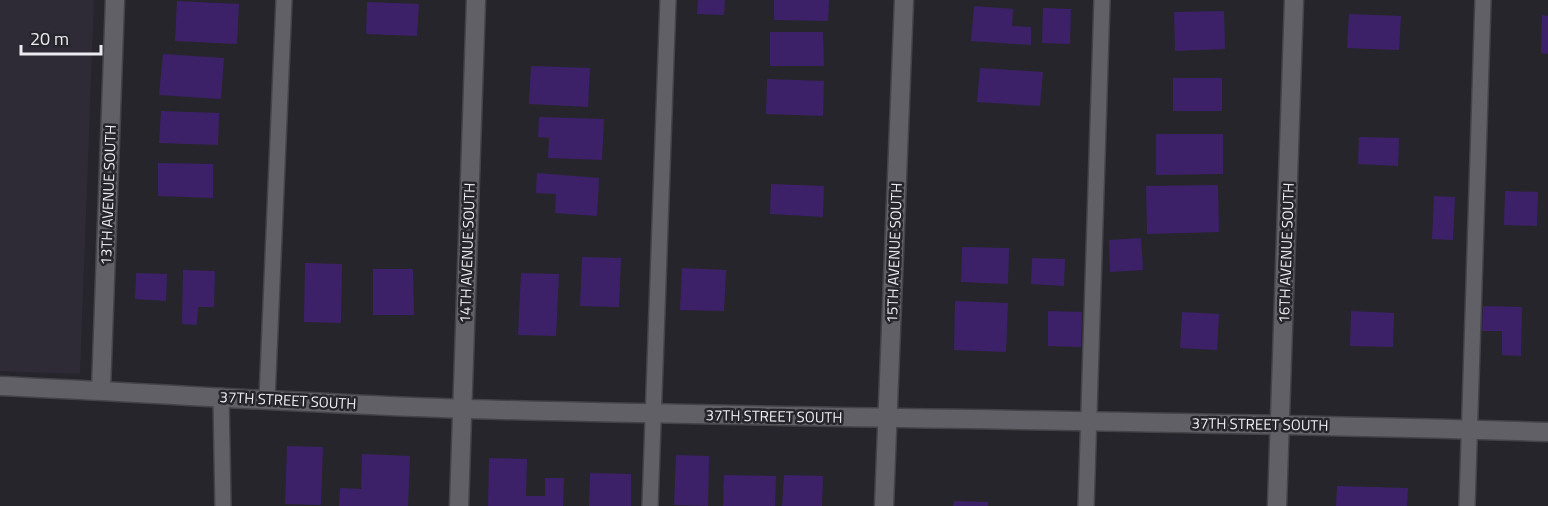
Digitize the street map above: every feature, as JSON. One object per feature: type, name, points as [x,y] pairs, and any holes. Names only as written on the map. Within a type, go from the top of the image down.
[{"type":"street","name":"13TH AVENUE SOUTH","points":[[100,390],[115,0]]},
{"type":"street","name":"14TH AVENUE SOUTH","points":[[459,506],[476,0]]},
{"type":"street","name":"15TH AVENUE SOUTH","points":[[884,506],[904,0]]},
{"type":"street","name":"16TH AVENUE SOUTH","points":[[1278,506],[1294,0]]},
{"type":"street","name":"37TH STREET SOUTH","points":[[0,386],[462,409],[1280,424],[1548,432]]},
{"type":"lane","points":[[267,399],[284,0]]},
{"type":"lane","points":[[650,506],[668,0]]},
{"type":"lane","points":[[1086,506],[1102,0]]},
{"type":"lane","points":[[1467,506],[1483,0]]},
{"type":"lane","points":[[221,396],[223,506]]},
{"type":"shaded area","points":[[0,0],[94,0],[80,374],[0,371]]},
{"type":"building","points":[[698,0],[725,0],[724,15],[697,14]]},
{"type":"building","points":[[774,0],[829,0],[828,21],[774,20]]},
{"type":"building","points":[[177,1],[239,4],[237,44],[175,41]]},
{"type":"building","points":[[367,2],[419,4],[417,36],[366,34]]},
{"type":"building","points":[[974,6],[1013,9],[1012,26],[1031,27],[1031,45],[971,41]]},
{"type":"building","points":[[1043,8],[1071,9],[1070,44],[1042,43]]},
{"type":"building","points":[[1224,11],[1225,49],[1175,51],[1174,12]]},
{"type":"building","points":[[1349,14],[1401,16],[1399,50],[1347,48]]},
{"type":"building","points":[[1542,15],[1548,16],[1548,54],[1541,53]]},
{"type":"building","points":[[770,32],[823,32],[824,66],[770,66]]},
{"type":"building","points":[[163,54],[224,58],[221,99],[159,95]]},
{"type":"building","points":[[531,66],[590,68],[588,107],[529,104]]},
{"type":"building","points":[[980,68],[1043,72],[1040,106],[977,102]]},
{"type":"building","points":[[1173,78],[1222,78],[1222,111],[1173,111]]},
{"type":"building","points":[[767,79],[824,81],[823,116],[766,114]]},
{"type":"building","points":[[161,111],[219,113],[218,145],[159,143]]},
{"type":"building","points":[[539,117],[604,119],[602,160],[548,158],[549,138],[538,137]]},
{"type":"building","points":[[1156,134],[1223,134],[1223,174],[1156,175]]},
{"type":"building","points":[[1359,137],[1399,138],[1398,166],[1358,164]]},
{"type":"building","points":[[158,163],[213,164],[213,198],[158,196]]},
{"type":"building","points":[[537,173],[599,178],[597,216],[555,213],[556,194],[536,193]]},
{"type":"building","points":[[771,184],[824,186],[823,217],[770,214]]},
{"type":"building","points":[[1218,185],[1219,232],[1147,234],[1146,186]]},
{"type":"building","points":[[1505,191],[1538,192],[1537,226],[1504,225]]},
{"type":"building","points":[[1434,196],[1455,197],[1453,240],[1432,239]]},
{"type":"building","points":[[1141,238],[1143,270],[1110,272],[1109,240]]},
{"type":"building","points":[[962,247],[1009,248],[1008,284],[961,282]]},
{"type":"building","points":[[582,257],[621,258],[619,307],[580,306]]},
{"type":"building","points":[[1032,258],[1065,259],[1064,286],[1031,284]]},
{"type":"building","points":[[305,263],[342,264],[341,323],[304,322]]},
{"type":"building","points":[[682,268],[726,270],[724,311],[680,310]]},
{"type":"building","points":[[373,269],[413,269],[414,315],[373,315]]},
{"type":"building","points":[[183,270],[215,271],[214,307],[198,307],[197,325],[182,324]]},
{"type":"building","points":[[136,273],[167,274],[166,301],[135,299]]},
{"type":"building","points":[[521,273],[559,274],[556,336],[518,335]]},
{"type":"building","points":[[955,301],[1008,303],[1006,352],[954,350]]},
{"type":"building","points":[[1483,306],[1522,307],[1521,356],[1502,355],[1502,331],[1482,331]]},
{"type":"building","points":[[1048,311],[1082,312],[1081,347],[1048,346]]},
{"type":"building","points":[[1351,311],[1394,313],[1393,347],[1350,346]]},
{"type":"building","points":[[1182,312],[1219,314],[1217,350],[1180,348]]},
{"type":"building","points":[[287,446],[323,447],[321,505],[285,504]]},
{"type":"building","points":[[362,454],[410,456],[408,506],[339,506],[340,488],[361,489]]},
{"type":"building","points":[[676,455],[709,456],[708,506],[674,505]]},
{"type":"building","points":[[489,458],[527,459],[526,496],[545,496],[545,478],[564,478],[563,506],[488,506]]},
{"type":"building","points":[[590,473],[631,474],[631,506],[589,506]]},
{"type":"building","points":[[724,475],[776,476],[775,506],[723,506]]},
{"type":"building","points":[[784,475],[823,476],[822,506],[782,506]]},
{"type":"building","points":[[1337,486],[1408,488],[1407,506],[1336,506]]},
{"type":"building","points":[[954,501],[988,502],[988,506],[953,506]]}]
